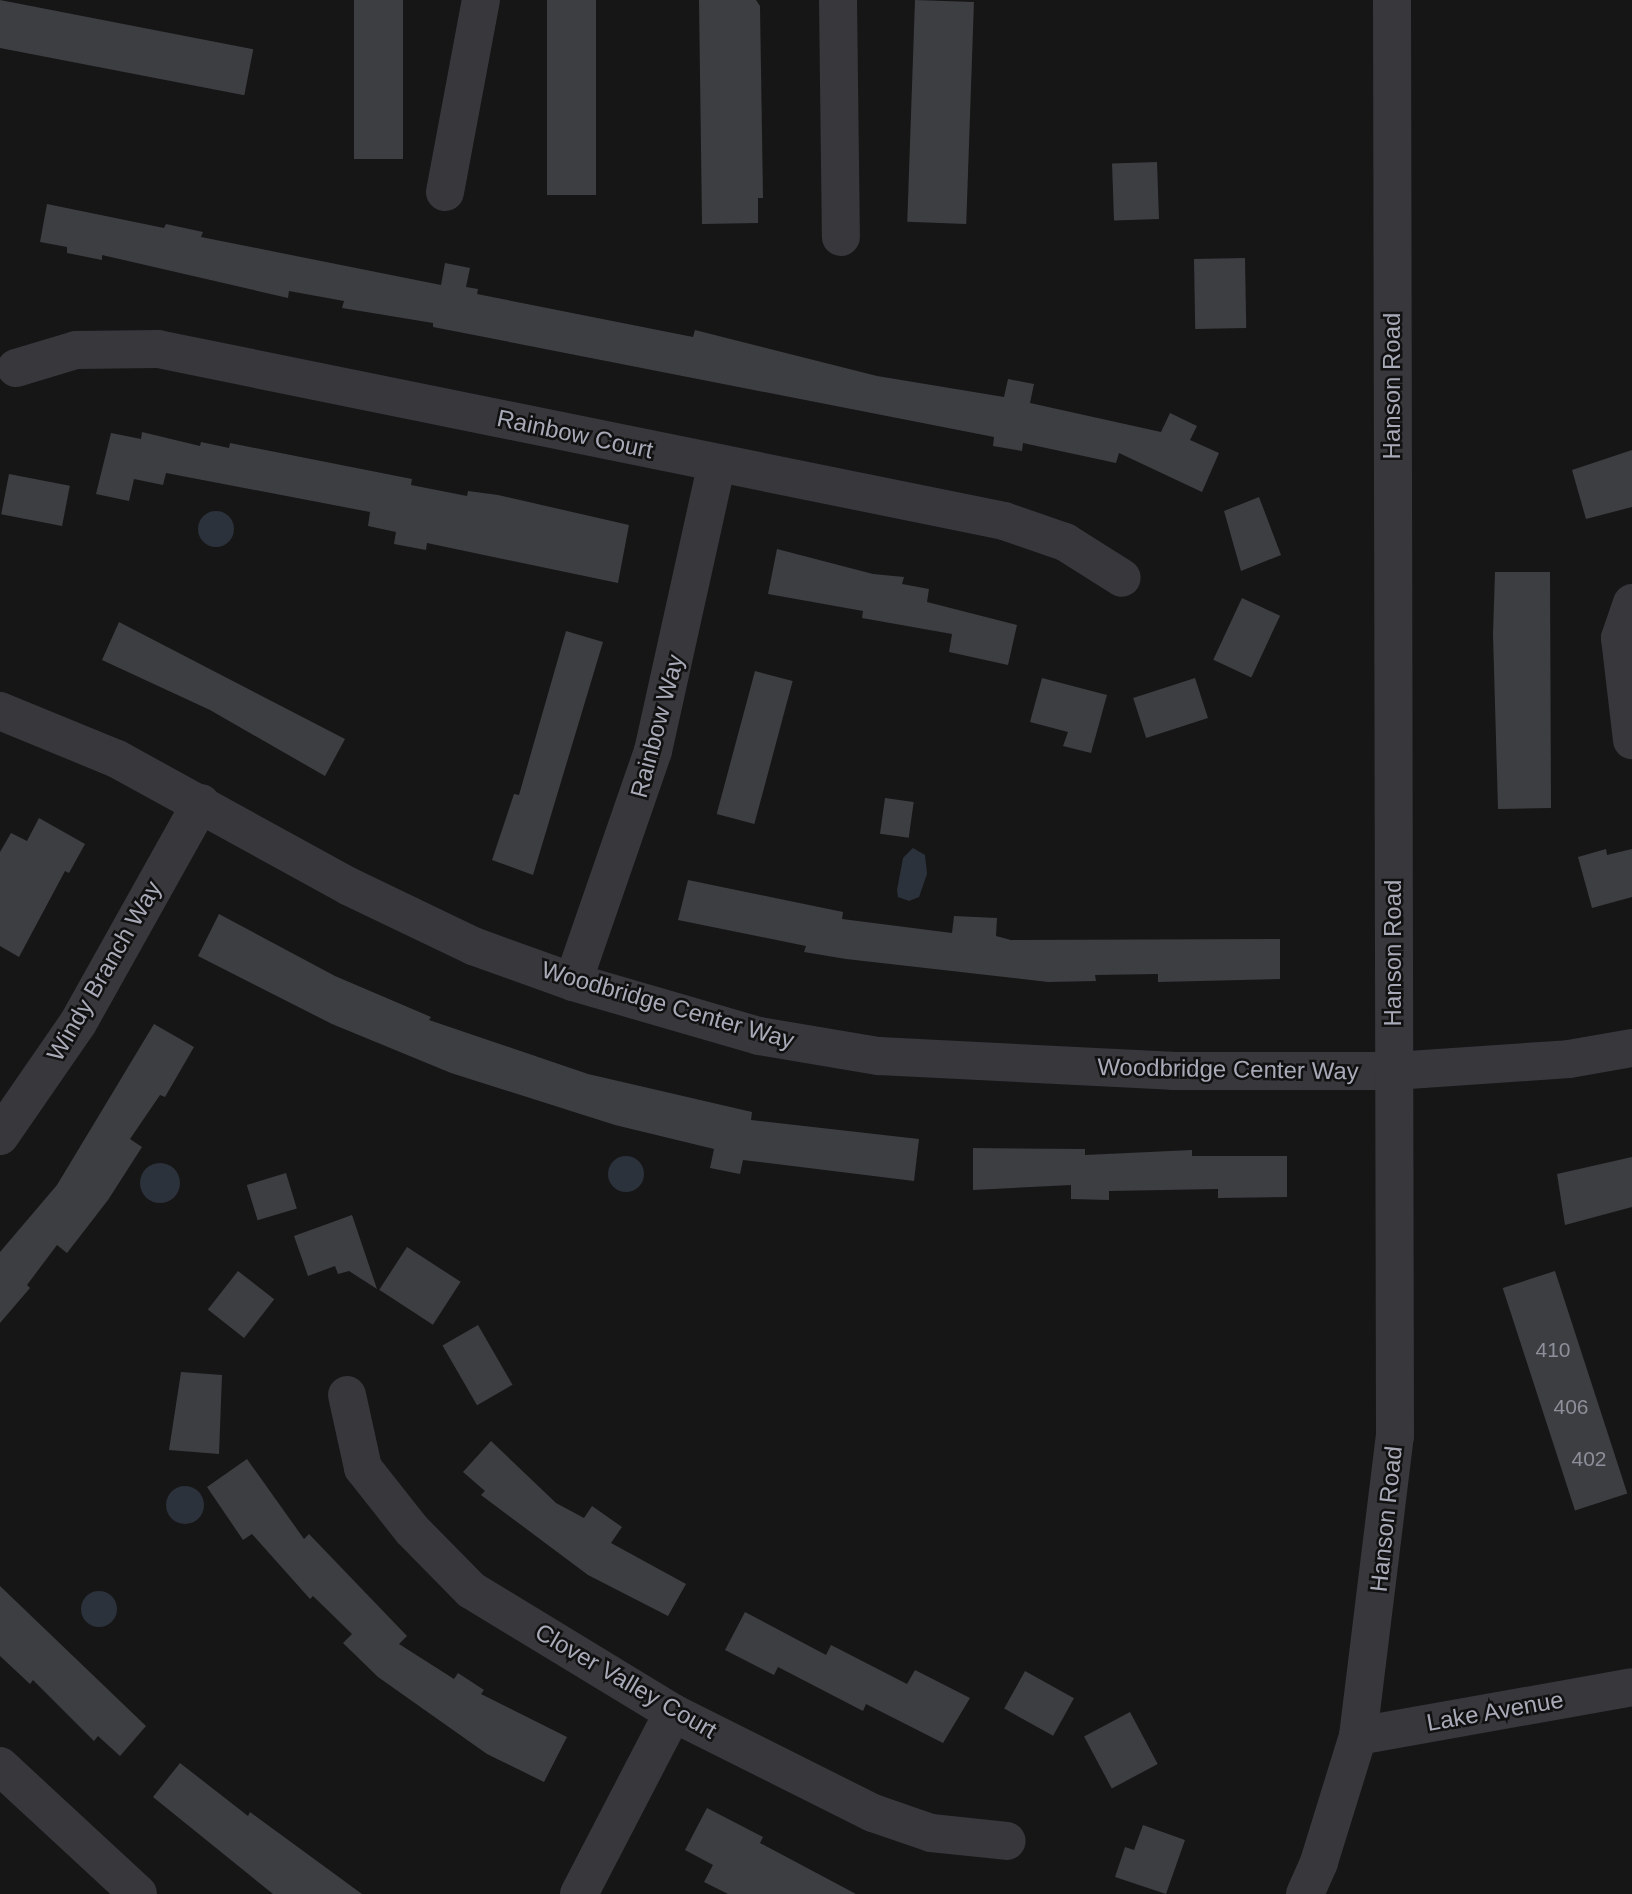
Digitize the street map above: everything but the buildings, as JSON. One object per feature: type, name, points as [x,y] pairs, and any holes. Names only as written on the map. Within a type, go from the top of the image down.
[{"type":"street","points":[[445,192],[481,0]]},
{"type":"street","points":[[838,0],[841,237]]},
{"type":"street","name":"Hanson Road","points":[[1305,1894],[1358,1736],[1395,1436],[1392,0]]},
{"type":"street","name":"Rainbow Court","points":[[16,368],[76,350],[158,349],[1004,521],[1065,542],[1122,578]]},
{"type":"street","name":"Rainbow Way","points":[[573,982],[653,751],[717,463]]},
{"type":"street","points":[[1632,603],[1620,638],[1632,740]]},
{"type":"street","name":"Woodbridge Center Way","points":[[0,711],[117,759],[372,897],[473,946],[573,982],[759,1036],[878,1056],[1172,1071],[1394,1071],[1569,1059],[1632,1048]]},
{"type":"street","name":"Windy Branch Way","points":[[0,1136],[78,1023],[201,803]]},
{"type":"street","name":"Clover Valley Court","points":[[347,1395],[363,1468],[412,1530],[471,1590],[673,1713],[873,1813],[930,1833],[1007,1841]]},
{"type":"street","name":"Lake Avenue","points":[[1358,1736],[1632,1687]]},
{"type":"street","points":[[579,1894],[673,1713]]},
{"type":"street","points":[[0,1766],[136,1894]]},
{"type":"shaded area","points":[[216,511],[228,517],[234,529],[228,541],[216,547],[204,541],[198,529],[204,517]]},
{"type":"shaded area","points":[[913,848],[925,855],[927,874],[919,897],[909,901],[898,897],[897,890],[903,858]]},
{"type":"shaded area","points":[[626,1156],[639,1161],[644,1174],[639,1187],[626,1192],[613,1187],[608,1174],[613,1161]]},
{"type":"shaded area","points":[[160,1163],[174,1169],[180,1183],[174,1197],[160,1203],[146,1197],[140,1183],[146,1169]]},
{"type":"shaded area","points":[[185,1486],[199,1491],[204,1505],[199,1519],[185,1524],[171,1519],[166,1505],[171,1491]]},
{"type":"shaded area","points":[[99,1591],[112,1596],[117,1609],[112,1622],[99,1627],[86,1622],[81,1609],[86,1596]]}]
